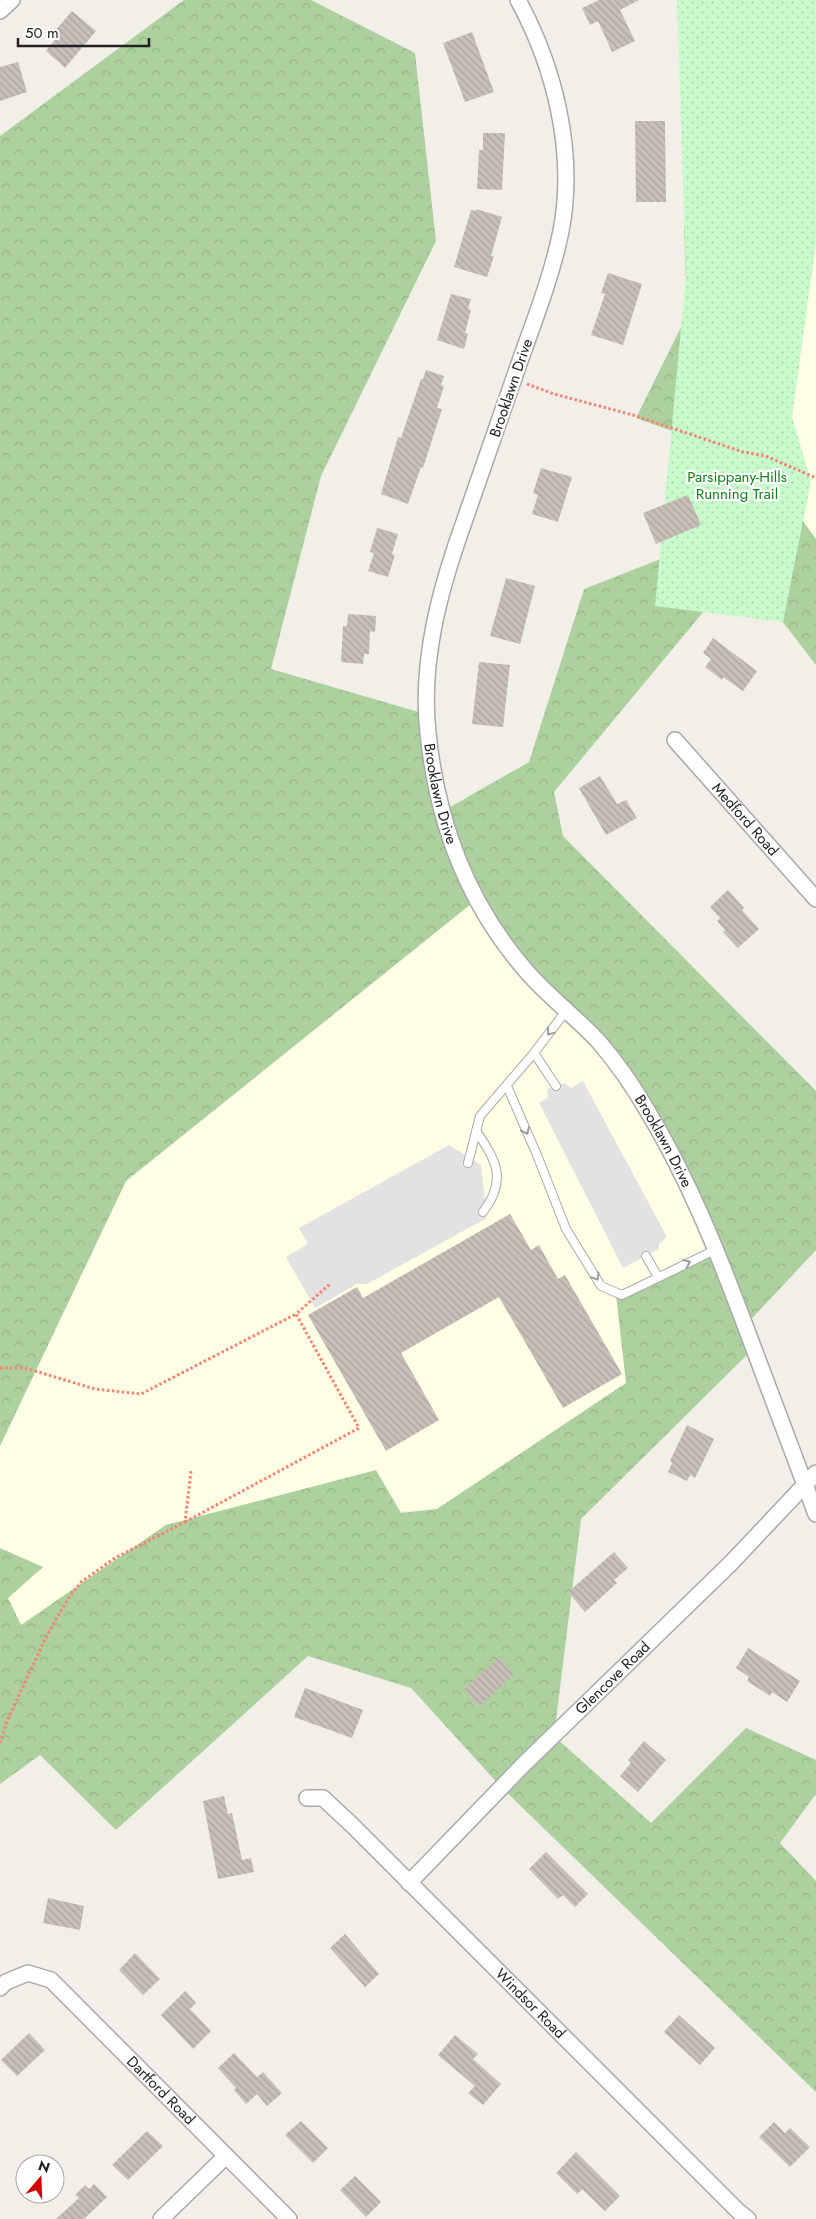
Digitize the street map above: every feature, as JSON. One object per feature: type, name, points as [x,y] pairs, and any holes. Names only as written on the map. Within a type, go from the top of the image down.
[{"type":"street","points":[[0,11],[12,0]]},
{"type":"street","name":"Brooklawn Drive","points":[[518,0],[530,22],[545,59],[559,110],[564,146],[562,227],[550,276],[457,541],[438,607],[430,650],[427,727],[440,806],[454,852],[475,899],[502,940],[529,974],[600,1044],[628,1080],[648,1111],[685,1178],[715,1250],[816,1514]]},
{"type":"street","name":"Medford Road","points":[[675,740],[816,899]]},
{"type":"street","name":"Glencove Road","points":[[409,1883],[523,1765],[731,1563],[804,1483],[816,1473]]},
{"type":"street","name":"Windsor Road","points":[[307,1798],[323,1798],[748,2219]]},
{"type":"street","name":"Dartford Road","points":[[0,1988],[6,1982],[28,1973],[51,1980],[289,2219]]},
{"type":"street","points":[[161,2219],[226,2156]]},
{"type":"lane","points":[[468,1163],[480,1116],[534,1054],[566,1011]]},
{"type":"lane","points":[[534,1054],[556,1086]]},
{"type":"lane","points":[[507,1086],[566,1229],[601,1286],[622,1295],[715,1250]]},
{"type":"lane","points":[[476,1131],[495,1160],[497,1174],[497,1188],[492,1201],[484,1212]]},
{"type":"lane","points":[[646,1256],[658,1277]]},
{"type":"path","points":[[514,379],[554,394],[633,415],[742,452],[766,456],[816,478]]},
{"type":"path","points":[[0,1368],[25,1368],[94,1389],[141,1394],[296,1314],[331,1283]]},
{"type":"path","points":[[0,1743],[7,1720],[47,1635],[68,1599],[81,1582],[115,1558],[186,1522],[359,1428],[296,1314]]},
{"type":"path","points":[[186,1522],[191,1471]]},
{"type":"shaded area","points":[[816,0],[816,539],[760,462]]},
{"type":"shaded area","points":[[476,900],[651,1111],[712,1250],[616,1294],[626,1383],[437,1509],[166,1525],[21,1626],[8,1598],[42,1567],[0,1548],[0,1446],[126,1181]]},
{"type":"shaded area","points":[[583,1081],[667,1237],[659,1244],[659,1249],[623,1268],[539,1103],[548,1098],[547,1089],[565,1083],[571,1088]]},
{"type":"shaded area","points":[[449,1145],[481,1165],[487,1218],[367,1284],[357,1284],[315,1308],[286,1257],[308,1244],[299,1228]]},
{"type":"green space","points":[[184,0],[311,0],[415,53],[436,241],[321,476],[271,669],[429,715],[445,810],[529,762],[584,589],[750,524],[731,452],[636,418],[687,315],[684,226],[741,224],[760,462],[816,539],[816,665],[759,591],[714,599],[554,792],[563,836],[816,1091],[816,1250],[742,1329],[752,1350],[581,1519],[554,1736],[651,1823],[746,1728],[816,1760],[816,1794],[780,1843],[816,1881],[816,2092],[502,1788],[411,1688],[308,1656],[116,1830],[40,1755],[0,1784],[0,1548],[43,1567],[8,1598],[21,1625],[166,1525],[376,1470],[401,1513],[437,1509],[626,1383],[616,1294],[712,1250],[651,1111],[476,900],[126,1181],[0,1446],[0,136]]},
{"type":"green space","name":"Parsippany-Hills Running Trail","points":[[677,0],[816,0],[816,243],[792,417],[811,481],[783,622],[655,606],[686,275]]},
{"type":"building","points":[[599,0],[639,0],[620,10],[635,41],[612,52],[598,21],[590,25],[582,8]]},
{"type":"building","points":[[72,11],[96,31],[65,68],[46,51],[58,36],[54,32]]},
{"type":"building","points":[[472,32],[494,92],[465,102],[443,43]]},
{"type":"building","points":[[18,62],[27,92],[0,101],[0,67]]},
{"type":"building","points":[[635,121],[665,121],[666,202],[636,202]]},
{"type":"building","points":[[483,133],[505,133],[502,190],[477,189],[479,150],[483,150]]},
{"type":"building","points":[[476,209],[502,217],[491,256],[494,256],[487,277],[454,267],[471,210],[476,211]]},
{"type":"building","points":[[608,273],[642,284],[623,345],[591,335],[605,294],[601,293]]},
{"type":"building","points":[[451,294],[471,299],[468,309],[471,310],[465,333],[468,334],[464,349],[437,340]]},
{"type":"building","points":[[426,370],[444,376],[441,385],[444,386],[437,408],[442,409],[423,468],[421,467],[408,504],[381,494],[398,437],[401,438],[421,379],[423,379]]},
{"type":"building","points":[[541,468],[572,477],[558,522],[532,514],[538,495],[533,493]]},
{"type":"building","points":[[688,495],[701,525],[656,544],[643,513]]},
{"type":"building","points":[[377,528],[398,534],[392,554],[395,555],[388,577],[368,571],[374,553],[370,552]]},
{"type":"building","points":[[506,578],[535,586],[520,644],[490,636]]},
{"type":"building","points":[[348,614],[376,616],[375,632],[370,631],[369,654],[364,654],[363,664],[341,662],[343,626],[347,626]]},
{"type":"building","points":[[713,638],[757,671],[743,691],[723,677],[722,680],[705,667],[711,659],[703,653]]},
{"type":"building","points":[[479,662],[510,665],[503,727],[472,724]]},
{"type":"building","points":[[600,776],[617,804],[626,800],[637,818],[606,835],[579,788]]},
{"type":"building","points":[[728,890],[759,929],[738,948],[723,932],[725,930],[717,921],[720,918],[710,907]]},
{"type":"building","points":[[510,1214],[531,1250],[539,1245],[558,1279],[565,1275],[622,1374],[563,1408],[499,1297],[401,1353],[439,1420],[386,1451],[308,1315],[357,1287],[363,1298]]},
{"type":"building","points":[[687,1425],[714,1439],[695,1478],[690,1475],[687,1481],[668,1472],[672,1463],[670,1461]]},
{"type":"building","points":[[614,1552],[628,1568],[614,1580],[617,1583],[585,1612],[568,1592]]},
{"type":"building","points":[[748,1648],[800,1681],[787,1702],[772,1692],[770,1696],[747,1681],[749,1677],[736,1668]]},
{"type":"building","points":[[499,1657],[514,1674],[479,1707],[464,1689]]},
{"type":"building","points":[[305,1688],[363,1710],[352,1738],[294,1717]]},
{"type":"building","points":[[644,1741],[666,1760],[638,1792],[620,1776],[631,1763],[628,1760]]},
{"type":"building","points":[[224,1796],[228,1814],[232,1813],[242,1860],[251,1858],[254,1872],[218,1879],[203,1801]]},
{"type":"building","points":[[546,1852],[588,1894],[575,1907],[563,1895],[558,1899],[529,1869]]},
{"type":"building","points":[[48,1898],[84,1906],[80,1930],[43,1923]]},
{"type":"building","points":[[345,1934],[379,1974],[365,1987],[330,1948]]},
{"type":"building","points":[[135,1953],[160,1979],[143,1995],[119,1970]]},
{"type":"building","points":[[185,1991],[196,2003],[190,2009],[211,2031],[193,2049],[161,2015]]},
{"type":"building","points":[[679,2015],[715,2048],[700,2065],[664,2032]]},
{"type":"building","points":[[29,2033],[45,2050],[17,2076],[1,2060]]},
{"type":"building","points":[[455,2035],[478,2054],[473,2059],[501,2084],[483,2105],[468,2093],[475,2086],[438,2055]]},
{"type":"building","points":[[234,2053],[257,2077],[263,2072],[282,2093],[267,2106],[257,2094],[246,2104],[234,2090],[236,2088],[218,2068]]},
{"type":"building","points":[[301,2121],[328,2148],[313,2163],[285,2135]]},
{"type":"building","points":[[774,2122],[785,2133],[790,2128],[810,2147],[790,2167],[759,2137]]},
{"type":"building","points":[[147,2131],[163,2146],[128,2180],[112,2165]]},
{"type":"building","points":[[576,2152],[620,2196],[605,2211],[582,2189],[577,2194],[556,2173]]},
{"type":"building","points":[[355,2176],[381,2202],[366,2217],[340,2190]]},
{"type":"building","points":[[94,2184],[107,2197],[84,2219],[56,2219],[79,2198],[75,2195],[85,2185],[89,2189]]}]
